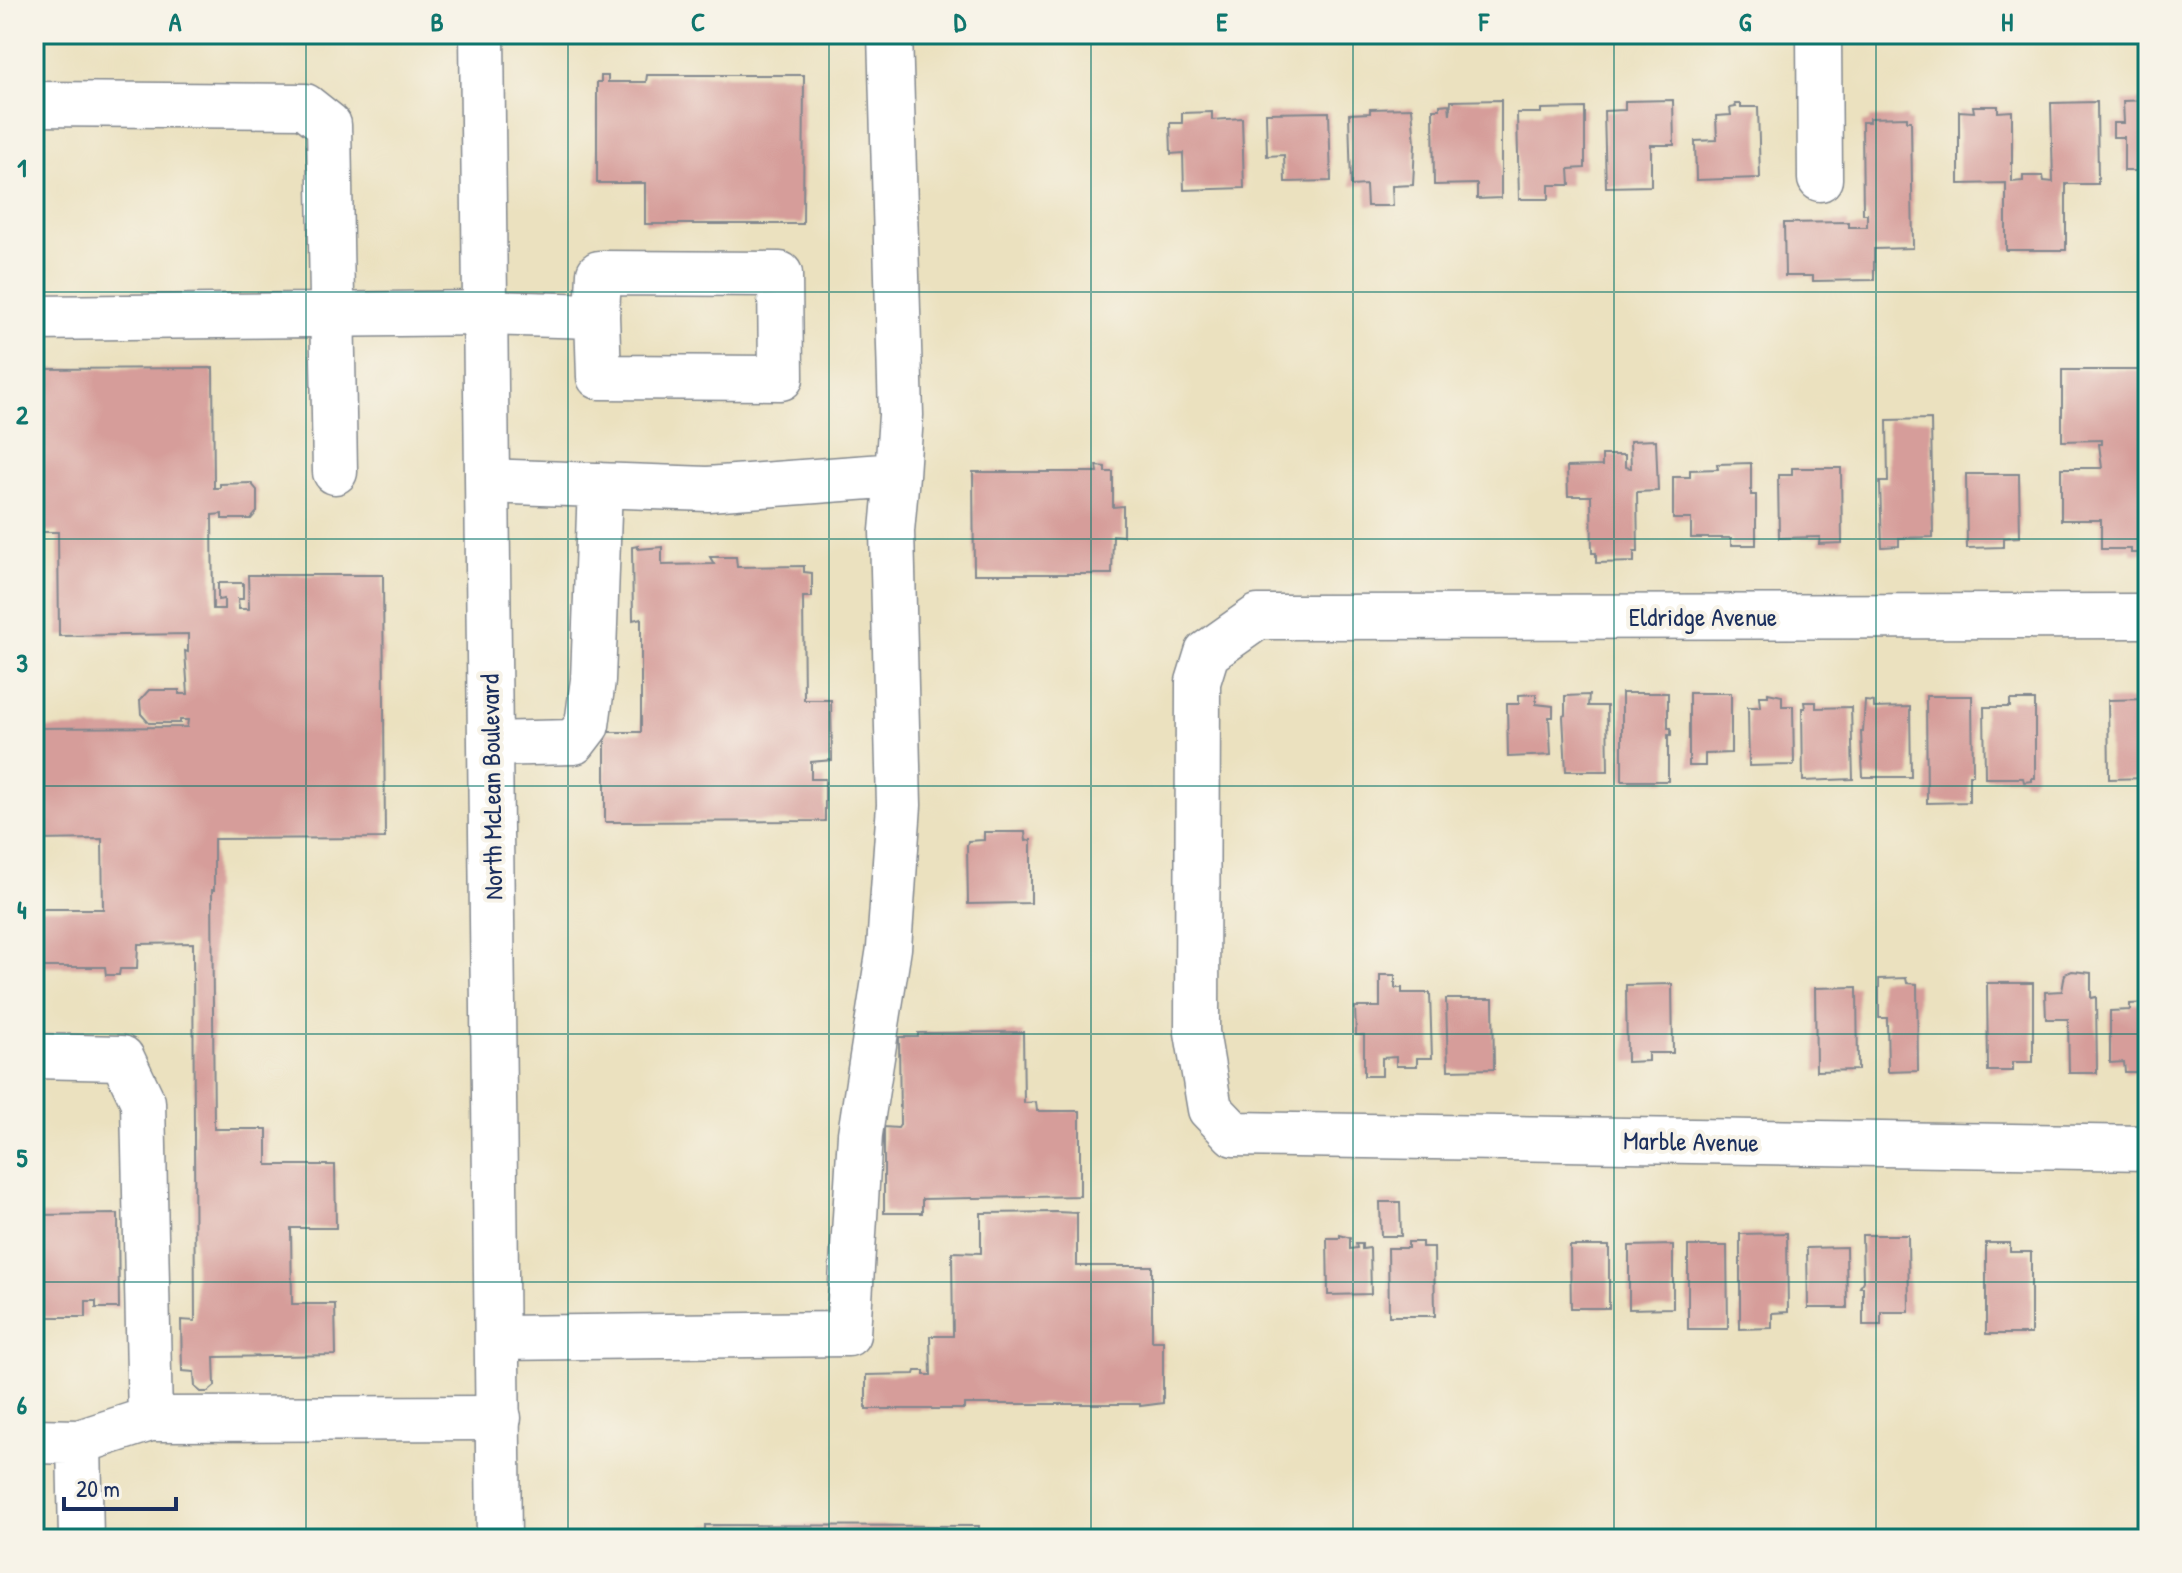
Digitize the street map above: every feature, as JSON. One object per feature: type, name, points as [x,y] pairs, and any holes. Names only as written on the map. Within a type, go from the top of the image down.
[{"type":"street","name":"North McLean Boulevard","points":[[482,34],[499,1539]]},
{"type":"street","points":[[498,1338],[848,1334],[860,1134],[889,948],[899,805],[892,531],[901,415],[890,34]]},
{"type":"street","points":[[1819,34],[1820,179]]},
{"type":"street","points":[[34,104],[305,106],[329,125],[335,472]]},
{"type":"street","points":[[599,273],[780,274],[781,378],[599,377],[597,316],[599,273]]},
{"type":"street","points":[[34,318],[485,313],[597,316]]},
{"type":"street","points":[[488,481],[708,489],[897,475]]},
{"type":"street","points":[[491,744],[574,742],[587,725],[593,680],[600,485]]},
{"type":"street","name":"Eldridge Avenue","points":[[1234,1134],[1210,1109],[1197,1032],[1198,682],[1207,653],[1258,617],[2148,616]]},
{"type":"street","points":[[34,1056],[122,1058],[143,1102],[150,1419]]},
{"type":"street","name":"Marble Avenue","points":[[1234,1134],[2148,1148]]},
{"type":"street","points":[[34,1441],[79,1442],[150,1419],[499,1418]]},
{"type":"street","points":[[79,1442],[81,1539]]},
{"type":"building","points":[[647,75],[804,75],[803,224],[645,224],[645,183],[597,183],[597,82],[601,82],[601,76],[608,76],[608,82],[646,82]]},
{"type":"building","points":[[1501,100],[1501,198],[1477,199],[1477,184],[1434,185],[1433,109],[1449,104],[1450,115],[1451,101]]},
{"type":"building","points":[[1673,100],[1674,145],[1651,145],[1651,186],[1606,187],[1604,111],[1625,110],[1625,101]]},
{"type":"building","points":[[2148,100],[2148,171],[2124,171],[2124,137],[2113,137],[2113,123],[2124,123],[2123,101]]},
{"type":"building","points":[[2097,102],[2098,184],[2066,184],[2066,250],[2006,250],[2006,183],[1959,184],[1959,111],[1974,112],[1973,106],[1998,106],[1998,112],[2012,111],[2012,182],[2023,181],[2023,176],[2043,176],[2044,181],[2053,182],[2051,103]]},
{"type":"building","points":[[1735,104],[1758,107],[1760,178],[1696,180],[1695,141],[1717,140],[1716,116],[1731,115],[1730,108],[1736,107]]},
{"type":"building","points":[[1412,108],[1415,144],[1413,185],[1392,186],[1393,206],[1367,206],[1366,185],[1351,186],[1349,114],[1370,113],[1370,109]]},
{"type":"building","points":[[1585,108],[1585,168],[1569,169],[1570,185],[1549,185],[1549,199],[1519,199],[1517,113]]},
{"type":"building","points":[[1212,112],[1212,120],[1242,118],[1244,188],[1184,190],[1183,153],[1171,154],[1170,123],[1182,123],[1182,113]]},
{"type":"building","points":[[1329,112],[1331,181],[1285,182],[1284,155],[1267,156],[1266,113]]},
{"type":"building","points":[[1907,117],[1907,121],[1911,121],[1913,248],[1874,249],[1874,280],[1813,281],[1813,276],[1785,276],[1784,223],[1848,222],[1848,227],[1867,227],[1867,214],[1863,214],[1862,122],[1869,122],[1869,118]]},
{"type":"building","points":[[213,368],[214,488],[220,488],[220,484],[251,483],[257,490],[257,512],[251,519],[222,519],[222,514],[212,515],[213,609],[224,609],[224,599],[218,600],[218,583],[243,583],[243,599],[238,599],[239,609],[249,609],[248,575],[383,575],[385,838],[214,839],[214,1129],[267,1129],[267,1165],[335,1165],[336,1228],[291,1228],[292,1304],[335,1304],[336,1355],[214,1357],[215,1386],[208,1392],[201,1392],[195,1387],[194,1372],[182,1371],[181,1320],[195,1321],[193,943],[138,944],[137,969],[120,969],[119,975],[106,975],[105,967],[34,967],[34,909],[103,909],[102,839],[34,840],[34,728],[187,727],[188,720],[149,723],[141,714],[140,700],[149,690],[179,690],[179,694],[188,694],[185,651],[188,652],[188,634],[59,636],[58,532],[34,532],[34,369]]},
{"type":"building","points":[[2062,370],[2148,370],[2148,549],[2144,549],[2144,553],[2131,553],[2131,549],[2101,549],[2101,520],[2061,520],[2061,468],[2102,468],[2099,444],[2102,440],[2062,441]]},
{"type":"building","points":[[1931,419],[1933,537],[1899,538],[1899,546],[1882,547],[1880,482],[1888,482],[1887,420]]},
{"type":"building","points":[[1656,440],[1658,491],[1637,492],[1638,552],[1634,552],[1634,562],[1596,563],[1596,553],[1592,553],[1591,496],[1568,496],[1567,467],[1602,466],[1602,455],[1625,455],[1625,467],[1631,468],[1630,441]]},
{"type":"building","points":[[1751,463],[1751,495],[1756,495],[1756,545],[1731,545],[1731,538],[1691,538],[1691,519],[1673,519],[1673,477],[1690,477],[1690,470],[1718,469],[1717,464]]},
{"type":"building","points":[[1097,466],[1105,467],[1105,472],[1113,472],[1113,507],[1123,506],[1123,536],[1113,535],[1112,574],[974,574],[973,472],[1098,472]]},
{"type":"building","points":[[1792,468],[1841,468],[1842,543],[1819,544],[1820,537],[1779,538],[1778,475],[1792,475]]},
{"type":"building","points":[[1966,474],[2019,474],[2020,537],[2003,538],[2003,547],[1967,548]]},
{"type":"building","points":[[638,546],[638,549],[662,547],[662,565],[714,564],[710,557],[736,557],[737,567],[804,566],[804,572],[812,573],[812,597],[803,597],[804,700],[831,700],[832,760],[811,762],[811,779],[825,779],[825,821],[605,822],[605,732],[641,732],[641,618],[633,620],[632,547]]},
{"type":"building","points":[[1622,693],[1668,693],[1668,728],[1671,728],[1671,735],[1668,735],[1668,781],[1622,781]]},
{"type":"building","points":[[1689,693],[1731,693],[1731,753],[1705,754],[1705,766],[1689,766]]},
{"type":"building","points":[[1768,693],[1782,696],[1782,706],[1793,706],[1794,765],[1749,766],[1748,707],[1760,707],[1759,696],[1768,696]]},
{"type":"building","points":[[1536,694],[1536,704],[1553,706],[1553,717],[1549,717],[1551,755],[1508,757],[1507,704],[1519,704],[1519,695]]},
{"type":"building","points":[[1589,695],[1588,706],[1607,706],[1608,771],[1566,771],[1565,696]]},
{"type":"building","points":[[1926,696],[1972,696],[1973,775],[1969,775],[1969,802],[1927,803]]},
{"type":"building","points":[[2148,699],[2148,778],[2109,779],[2108,700]]},
{"type":"building","points":[[2010,700],[2035,700],[2035,778],[2032,781],[2024,782],[2023,778],[1985,778],[1984,707],[2010,707]]},
{"type":"building","points":[[1865,701],[1874,702],[1874,708],[1910,707],[1911,777],[1863,777],[1861,732]]},
{"type":"building","points":[[1804,702],[1816,702],[1816,708],[1851,707],[1853,779],[1803,781]]},
{"type":"building","points":[[984,832],[1025,832],[1026,841],[1031,840],[1031,903],[968,904],[967,845],[968,841],[984,840]]},
{"type":"building","points":[[2072,971],[2091,973],[2091,998],[2096,997],[2097,1073],[2069,1073],[2068,1019],[2046,1019],[2045,992],[2062,991],[2065,974]]},
{"type":"building","points":[[1380,975],[1395,975],[1395,988],[1402,988],[1402,993],[1430,993],[1432,1058],[1417,1058],[1417,1066],[1396,1066],[1396,1057],[1382,1058],[1382,1076],[1364,1076],[1364,1035],[1356,1035],[1355,1007],[1380,1007]]},
{"type":"building","points":[[1906,978],[1907,983],[1917,984],[1918,1071],[1888,1072],[1887,1018],[1879,1018],[1879,979]]},
{"type":"building","points":[[1987,983],[2033,983],[2033,1062],[2013,1062],[2013,1071],[1988,1071]]},
{"type":"building","points":[[1672,984],[1673,1053],[1648,1053],[1648,1061],[1627,1062],[1626,985]]},
{"type":"building","points":[[1857,987],[1858,1070],[1816,1071],[1815,988]]},
{"type":"building","points":[[1446,999],[1493,999],[1494,1069],[1448,1070]]},
{"type":"building","points":[[2147,1003],[2148,1072],[2125,1072],[2124,1062],[2110,1063],[2110,1011],[2130,1010],[2130,1004]]},
{"type":"building","points":[[1023,1032],[1024,1103],[1036,1102],[1037,1111],[1080,1111],[1080,1196],[922,1199],[922,1213],[884,1213],[884,1127],[898,1128],[900,1125],[899,1037],[918,1037],[918,1033]]},
{"type":"building","points":[[1380,1202],[1400,1202],[1401,1236],[1381,1236]]},
{"type":"building","points":[[981,1213],[1077,1213],[1077,1266],[1152,1266],[1152,1341],[1163,1341],[1163,1403],[1140,1406],[964,1404],[964,1409],[866,1409],[866,1375],[924,1371],[924,1375],[931,1375],[930,1336],[953,1336],[952,1252],[981,1253]]},
{"type":"building","points":[[118,1214],[119,1308],[96,1308],[96,1301],[86,1301],[86,1317],[34,1317],[34,1215]]},
{"type":"building","points":[[1787,1233],[1788,1312],[1772,1313],[1772,1328],[1740,1329],[1740,1234]]},
{"type":"building","points":[[1340,1235],[1350,1238],[1350,1249],[1357,1248],[1356,1244],[1362,1244],[1362,1249],[1370,1248],[1371,1294],[1328,1295],[1327,1238],[1340,1238]]},
{"type":"building","points":[[1862,1235],[1908,1235],[1909,1312],[1881,1312],[1881,1325],[1863,1325],[1863,1287],[1860,1287],[1863,1281]]},
{"type":"building","points":[[1408,1242],[1422,1242],[1422,1247],[1434,1247],[1435,1316],[1389,1316],[1388,1248],[1408,1248]]},
{"type":"building","points":[[1986,1243],[2010,1243],[2010,1252],[2031,1252],[2031,1334],[1986,1334]]},
{"type":"building","points":[[1673,1245],[1673,1308],[1629,1309],[1629,1246]]},
{"type":"building","points":[[1570,1246],[1609,1246],[1609,1308],[1571,1308]]},
{"type":"building","points":[[1688,1246],[1727,1246],[1728,1329],[1688,1329]]},
{"type":"building","points":[[1846,1247],[1847,1308],[1808,1308],[1807,1248]]},
{"type":"building","points":[[705,1525],[979,1526],[979,1539],[705,1539]]}]
